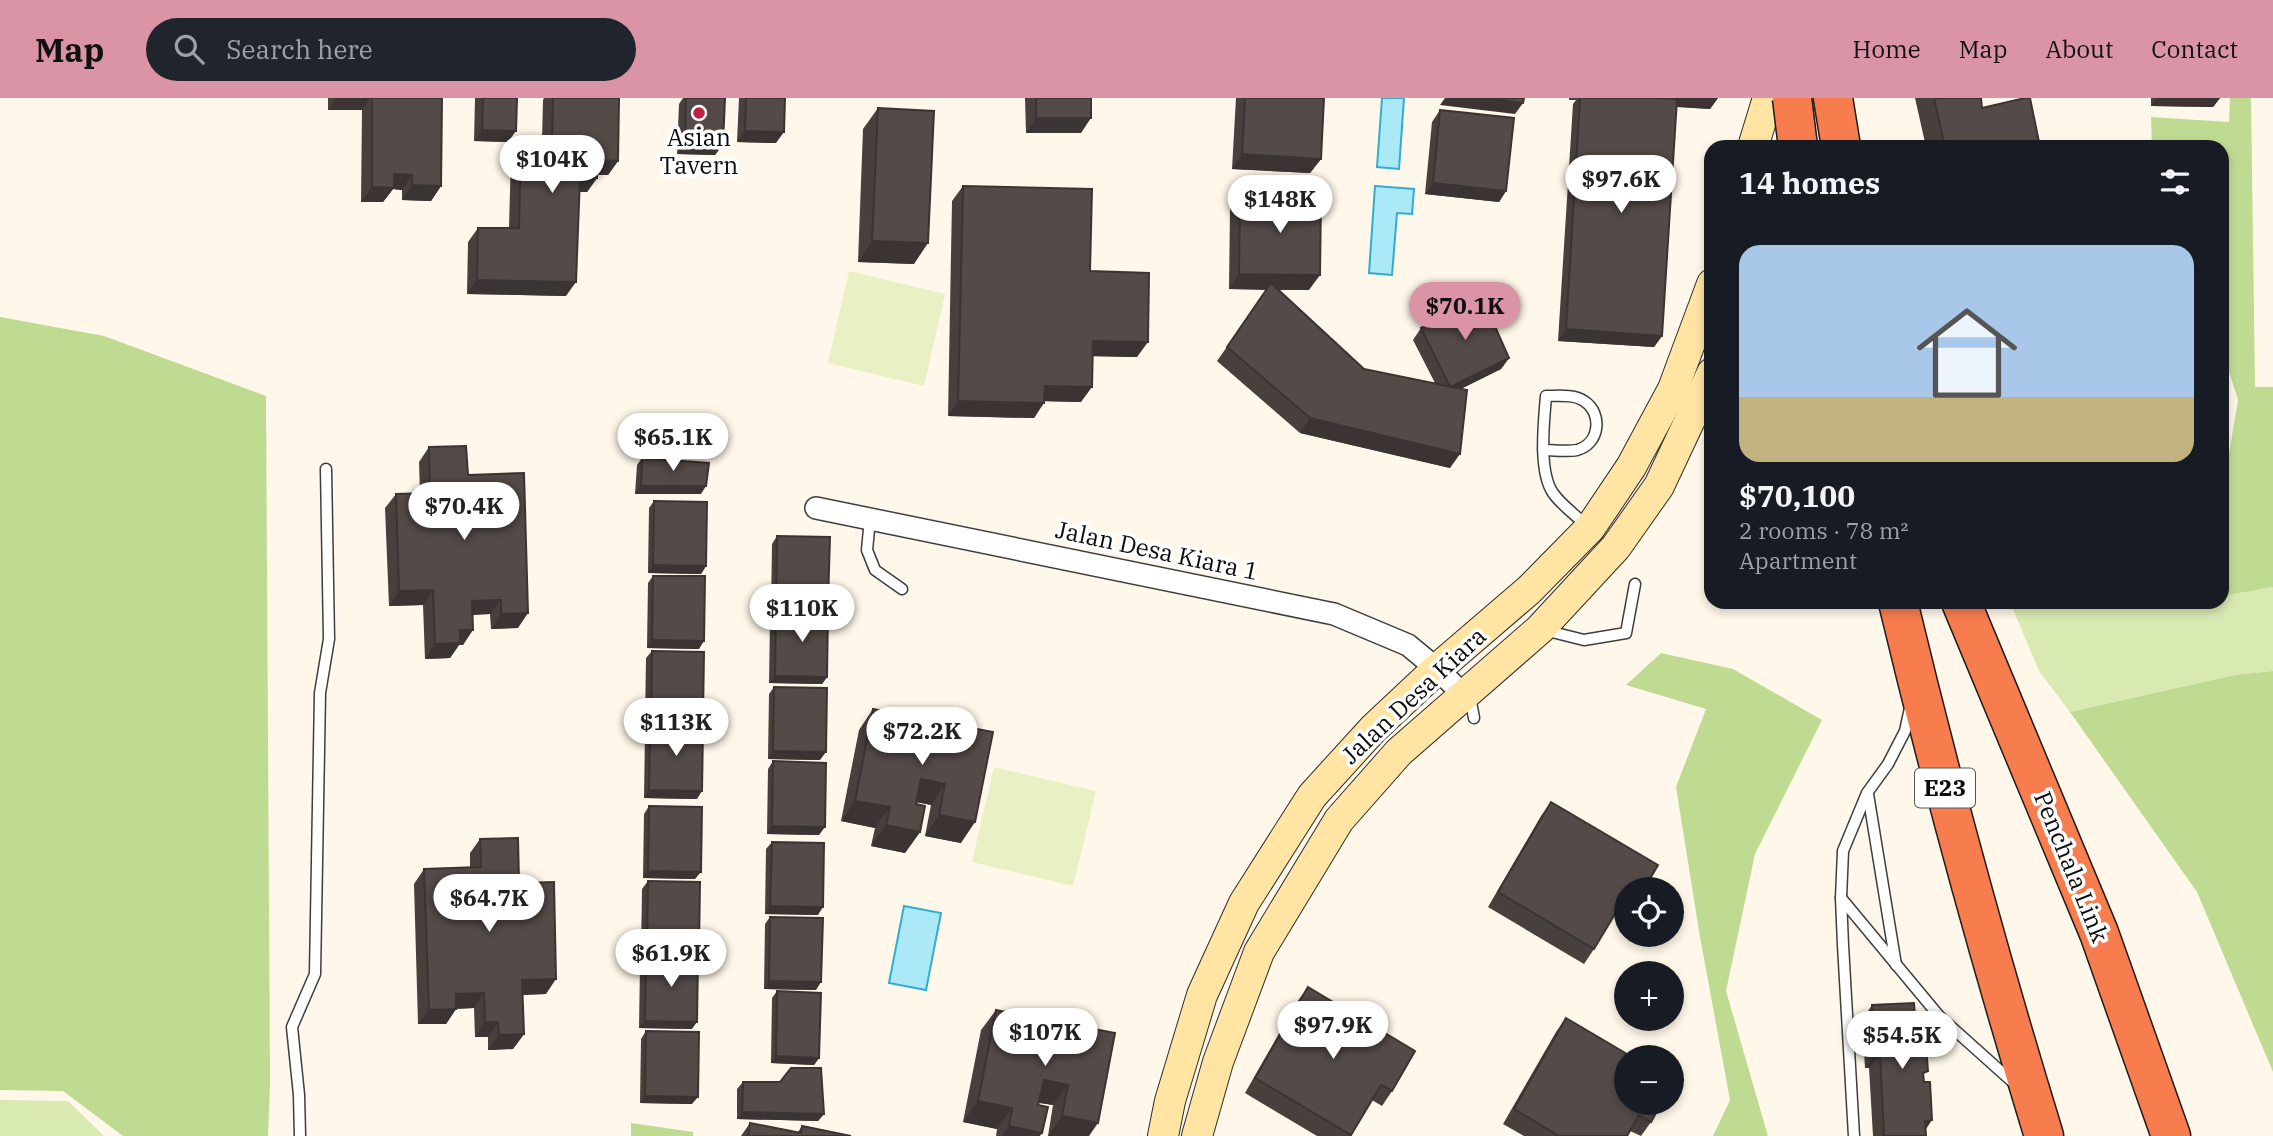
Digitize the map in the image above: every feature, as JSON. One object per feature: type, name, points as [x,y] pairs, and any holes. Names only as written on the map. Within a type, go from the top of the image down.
[{"type":"highway","points":[[1792,98],[1797,140]]},
{"type":"highway","points":[[1833,98],[1841,140]]},
{"type":"highway","points":[[1841,98],[1842,140]]},
{"type":"highway","name":"E23","points":[[1900,609],[1995,973],[2044,1136]]},
{"type":"highway","name":"Penchala Link","points":[[1964,609],[2099,933],[2171,1136]]},
{"type":"main road","points":[[1755,140],[1768,98]]},
{"type":"main road","points":[[1794,140],[1808,98]]},
{"type":"main road","name":"Jalan Desa Kiara","points":[[1197,1136],[1218,1062],[1259,952],[1339,820],[1399,752],[1469,706],[1540,629],[1603,538],[1631,467],[1673,389],[1704,306]]},
{"type":"main road","name":"Jalan Desa Kiara","points":[[1163,1136],[1170,1101],[1202,995],[1244,903],[1312,796],[1373,729],[1437,669],[1529,590],[1603,538],[1659,486],[1704,390]]},
{"type":"street","name":"Jalan Desa Kiara 1","points":[[817,508],[1334,614],[1408,645],[1437,669],[1469,706]]},
{"type":"lane","points":[[1544,450],[1575,450],[1590,442],[1597,426],[1596,417],[1586,402],[1569,397],[1545,396],[1543,462],[1552,492],[1603,538]]},
{"type":"lane","points":[[300,1136],[292,1027],[315,974],[320,693],[329,639],[326,469]]},
{"type":"lane","points":[[870,519],[867,550],[875,570],[902,589]]},
{"type":"lane","points":[[1540,629],[1584,640],[1626,633],[1636,584]]},
{"type":"lane","points":[[1854,1136],[1841,898],[1843,851],[1867,793],[1888,764],[1905,731],[1917,681]]},
{"type":"lane","points":[[1867,793],[1896,968]]},
{"type":"lane","points":[[1841,898],[1896,968],[1939,1016],[2033,1100]]},
{"type":"green space","points":[[2230,98],[2251,98],[2255,387],[2273,387],[2273,587],[2229,595],[2229,454],[2238,400],[2229,371],[2229,140],[2152,140],[2151,117],[2229,122]]},
{"type":"green space","points":[[849,271],[945,294],[924,386],[828,363]]},
{"type":"green space","points":[[0,317],[104,336],[266,396],[270,1085],[268,1136],[123,1136],[63,1091],[0,1090]]},
{"type":"green space","points":[[2273,587],[2273,671],[2235,675],[2070,712],[2039,671],[2013,609],[2229,609],[2229,595]]},
{"type":"green space","points":[[1661,653],[1733,669],[1822,720],[1755,854],[1726,991],[1768,1136],[1713,1136],[1730,1100],[1676,787],[1706,709],[1626,685]]},
{"type":"green space","points":[[2273,671],[2273,1072],[2197,892],[2070,712],[2235,675]]},
{"type":"green space","points":[[994,767],[1096,791],[1073,886],[972,862]]},
{"type":"green space","points":[[0,1100],[68,1101],[104,1136],[0,1136]]},
{"type":"green space","points":[[631,1123],[693,1132],[693,1136],[631,1136]]},
{"type":"water","points":[[1382,98],[1404,98],[1399,169],[1377,167]]},
{"type":"water","points":[[1375,186],[1414,189],[1412,214],[1397,213],[1392,275],[1369,273]]},
{"type":"water","points":[[904,906],[941,913],[926,990],[889,983]]},
{"type":"building","points":[[372,98],[442,98],[441,186],[412,185],[412,175],[394,174],[394,188],[372,187]]},
{"type":"building","points":[[483,98],[517,98],[516,131],[482,130]]},
{"type":"building","points":[[553,98],[619,98],[618,161],[597,160],[597,178],[580,177],[576,282],[477,280],[478,228],[519,228],[521,139],[552,140]]},
{"type":"building","points":[[686,98],[725,98],[723,144],[685,142]]},
{"type":"building","points":[[746,98],[785,98],[784,132],[745,131]]},
{"type":"building","points":[[1036,98],[1091,98],[1091,118],[1036,118]]},
{"type":"building","points":[[1245,98],[1324,98],[1321,159],[1242,154]]},
{"type":"building","points":[[1484,98],[1524,98],[1523,103]]},
{"type":"building","points":[[1580,98],[1677,99],[1662,336],[1566,329]]},
{"type":"building","points":[[1934,98],[1981,98],[1982,108],[2030,98],[2039,140],[1943,140]]},
{"type":"building","points":[[878,108],[934,111],[928,243],[872,241]]},
{"type":"building","points":[[1440,110],[1514,118],[1506,191],[1433,183]]},
{"type":"building","points":[[963,186],[1092,189],[1090,271],[1149,273],[1148,342],[1093,341],[1092,387],[1045,386],[1044,403],[958,401]]},
{"type":"building","points":[[1240,193],[1321,197],[1320,275],[1239,274]]},
{"type":"building","points":[[1271,283],[1364,369],[1467,390],[1460,454],[1310,418],[1227,347]]},
{"type":"building","points":[[1482,297],[1509,358],[1450,387],[1421,328]]},
{"type":"building","points":[[466,446],[468,475],[524,473],[528,613],[501,614],[501,600],[472,601],[473,630],[460,630],[460,643],[435,644],[433,590],[399,591],[396,494],[430,493],[429,447]]},
{"type":"building","points":[[642,458],[709,463],[706,486],[641,486]]},
{"type":"building","points":[[654,501],[707,502],[706,566],[653,565]]},
{"type":"building","points":[[777,536],[830,537],[828,602],[776,601]]},
{"type":"building","points":[[653,576],[705,576],[704,641],[652,640]]},
{"type":"building","points":[[776,611],[828,612],[827,677],[775,676]]},
{"type":"building","points":[[652,651],[704,652],[703,716],[651,715]]},
{"type":"building","points":[[774,687],[827,688],[826,752],[773,751]]},
{"type":"building","points":[[873,709],[993,732],[975,822],[939,815],[945,784],[921,779],[916,804],[925,806],[920,832],[886,825],[890,807],[855,801]]},
{"type":"building","points":[[650,726],[703,727],[702,791],[649,790]]},
{"type":"building","points":[[773,761],[826,763],[825,827],[772,826]]},
{"type":"building","points":[[1551,802],[1658,865],[1651,877],[1614,877],[1614,916],[1594,949],[1498,892]]},
{"type":"building","points":[[649,806],[702,807],[701,872],[648,871]]},
{"type":"building","points":[[518,838],[519,883],[554,882],[556,979],[522,980],[524,1034],[499,1035],[498,1022],[485,1022],[484,993],[456,994],[456,1009],[429,1010],[424,869],[481,867],[480,839]]},
{"type":"building","points":[[772,842],[824,843],[823,907],[770,906]]},
{"type":"building","points":[[648,881],[700,882],[699,946],[647,945]]},
{"type":"building","points":[[770,917],[823,918],[821,982],[769,981]]},
{"type":"building","points":[[646,956],[698,957],[697,1022],[645,1021]]},
{"type":"building","points":[[1308,987],[1415,1051],[1392,1091],[1381,1085],[1351,1135],[1255,1078]]},
{"type":"building","points":[[777,991],[821,993],[819,1058],[776,1056]]},
{"type":"building","points":[[1914,1003],[1917,1045],[1926,1045],[1928,1071],[1923,1073],[1924,1082],[1930,1082],[1932,1120],[1925,1121],[1926,1136],[1884,1136],[1880,1053],[1875,1054],[1872,1005]]},
{"type":"building","points":[[996,1010],[1115,1033],[1098,1123],[1062,1116],[1068,1085],[1044,1080],[1038,1105],[1048,1107],[1042,1133],[1009,1126],[1012,1108],[978,1101]]},
{"type":"building","points":[[1566,1018],[1614,1046],[1614,1115],[1639,1115],[1627,1136],[1559,1136],[1514,1109]]},
{"type":"building","points":[[646,1031],[699,1032],[698,1097],[645,1096]]},
{"type":"building","points":[[791,1068],[821,1068],[824,1114],[742,1112],[743,1082],[780,1082]]},
{"type":"building","points":[[1639,1115],[1655,1115],[1651,1122]]},
{"type":"building","points":[[750,1123],[801,1133],[802,1126],[851,1136],[748,1136]]},
{"type":"place","name":"Asian Tavern","points":[[699,113]]}]
